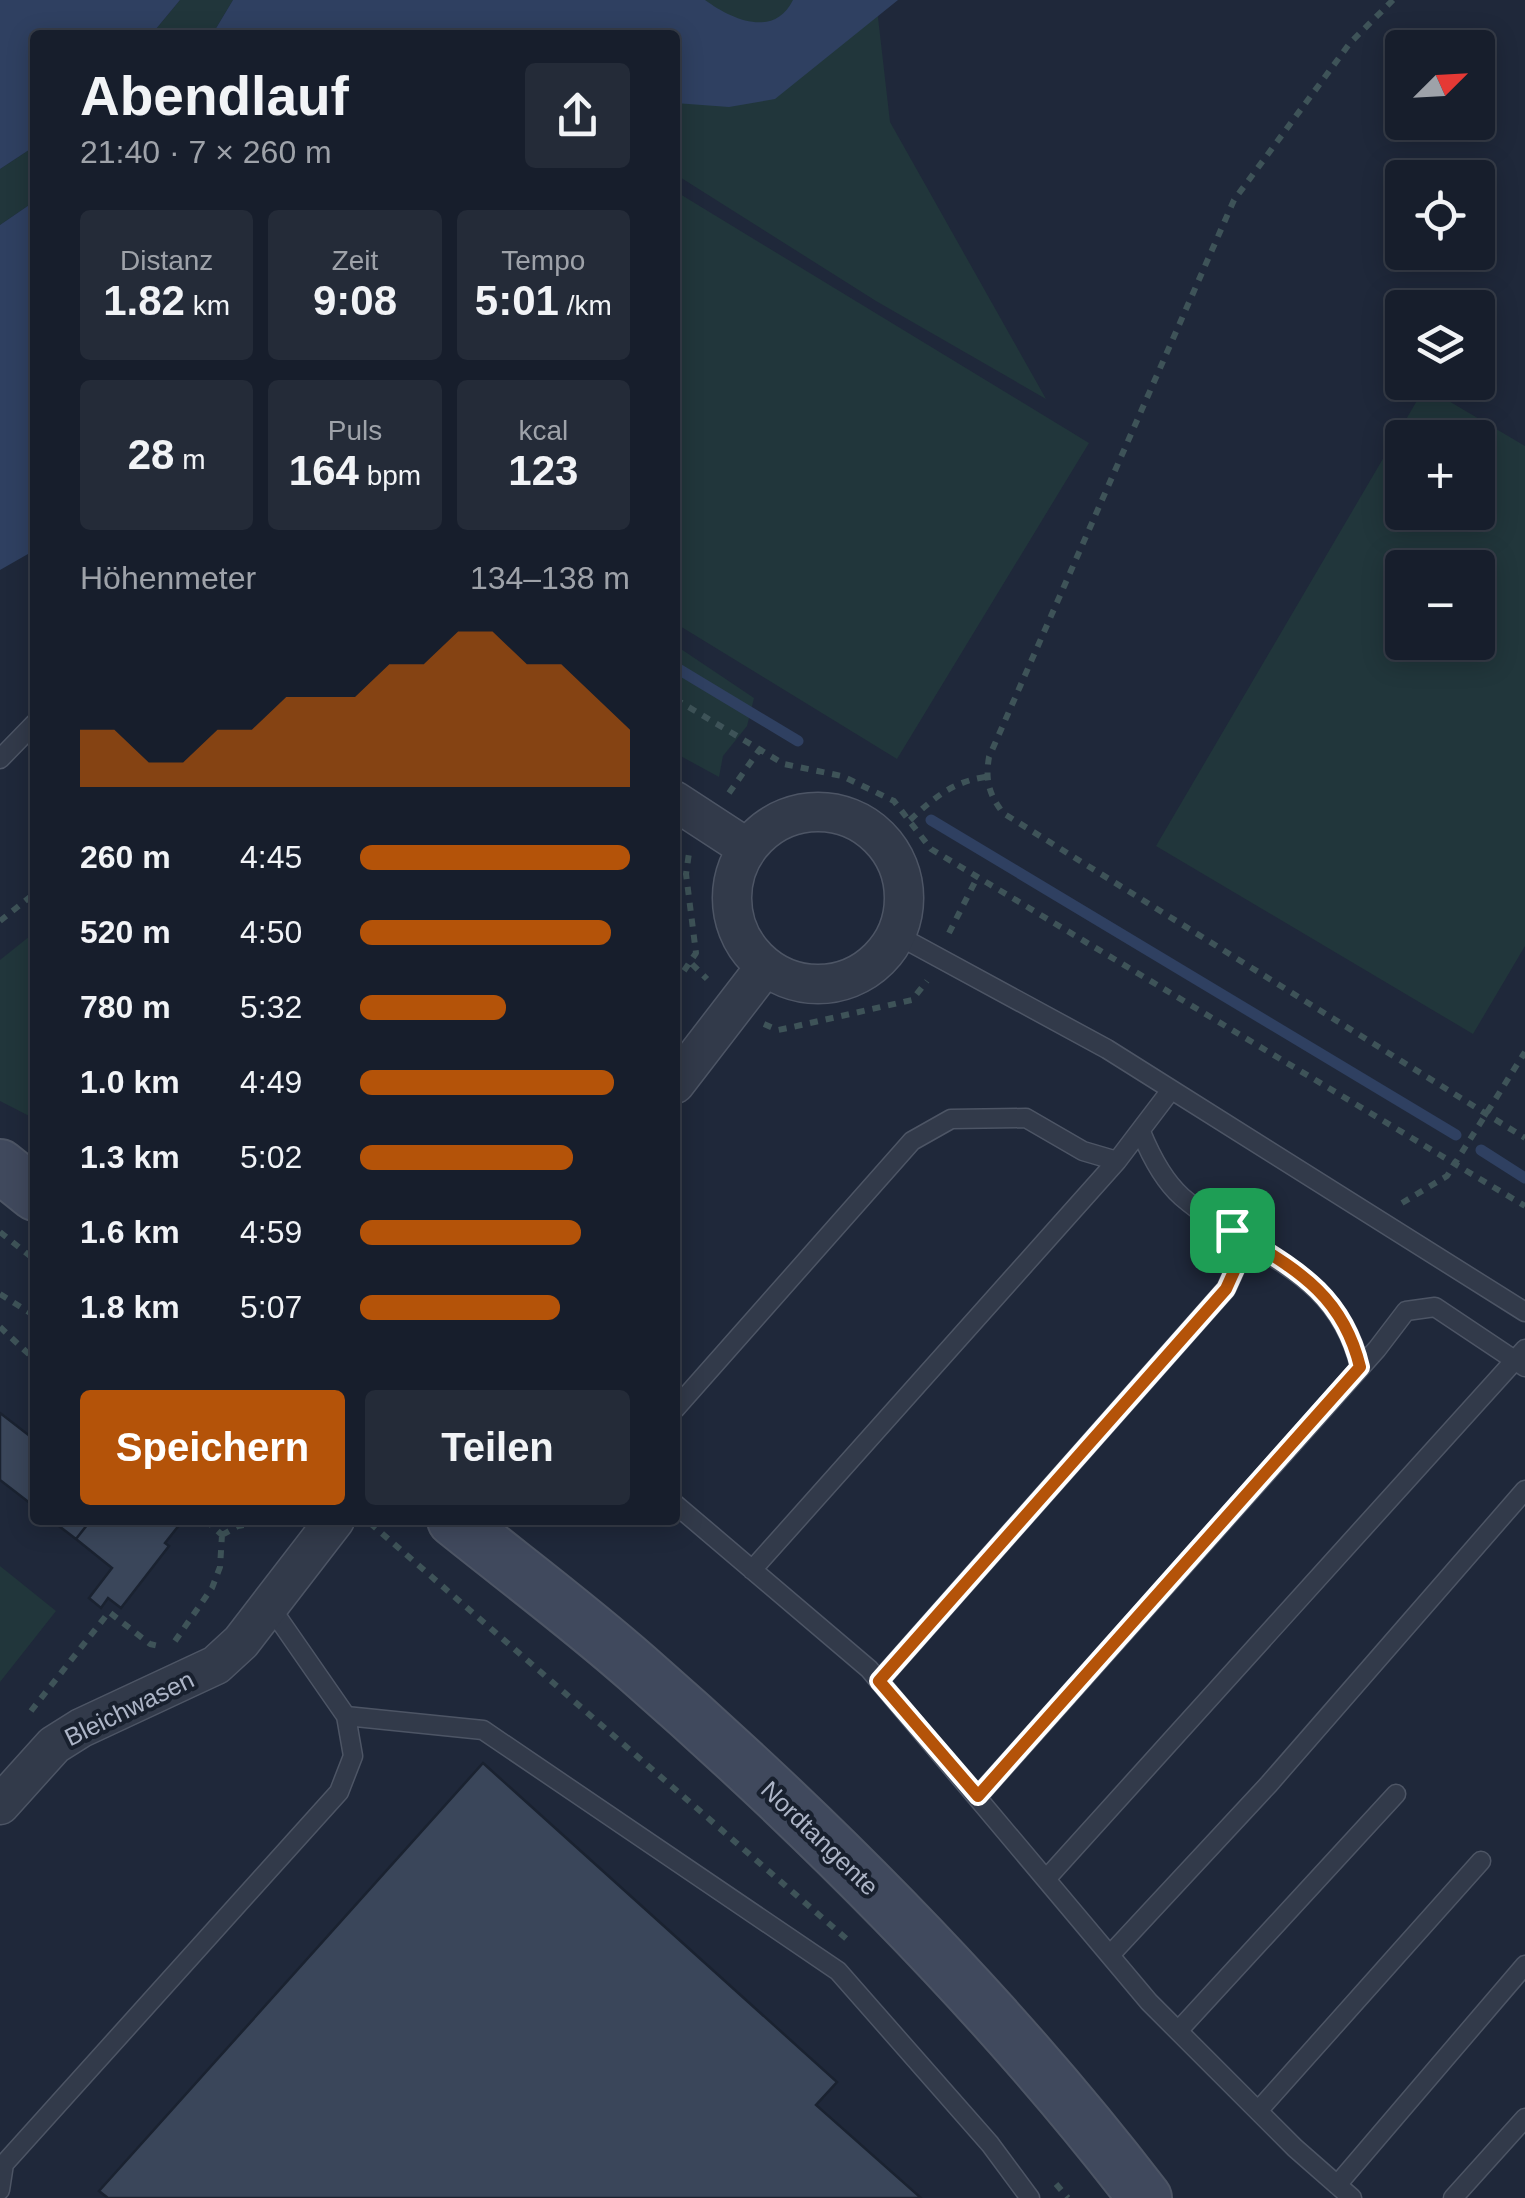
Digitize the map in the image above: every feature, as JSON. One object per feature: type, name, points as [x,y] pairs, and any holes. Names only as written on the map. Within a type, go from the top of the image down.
[{"type":"main road","points":[[0,1166],[30,1190]]},
{"type":"main road","name":"Nordtangente","points":[[460,1525],[634,1666],[760,1780],[894,1910],[1003,2028],[1145,2198]]},
{"type":"street","points":[[680,804],[747,848]]},
{"type":"street","points":[[821,811],[850,817],[873,830],[890,848],[901,872],[904,906],[897,935],[886,953],[867,970],[843,982],[818,985],[793,981],[766,967],[748,950],[736,926],[731,901],[735,872],[747,848],[770,825],[796,814],[821,811]]},
{"type":"street","points":[[680,1078],[766,967]]},
{"type":"street","name":"Bleichwasen","points":[[0,1805],[31,1766],[81,1728],[216,1665],[241,1642],[331,1525]]},
{"type":"lane","points":[[0,759],[30,728]]},
{"type":"lane","points":[[897,935],[1107,1050],[1525,1312]]},
{"type":"lane","points":[[752,1570],[1117,1161],[1172,1090]]},
{"type":"lane","points":[[680,1403],[912,1141],[950,1119],[1026,1118],[1082,1150],[1117,1161]]},
{"type":"lane","points":[[1140,1132],[1180,1195],[1308,1278],[1332,1302],[1355,1346],[1360,1367]]},
{"type":"lane","points":[[879,1681],[1226,1289],[1240,1258],[1232,1230]]},
{"type":"lane","points":[[978,1796],[1406,1311],[1435,1308],[1521,1358],[1046,1878]]},
{"type":"lane","points":[[1110,1956],[1270,1784],[1525,1490]]},
{"type":"lane","points":[[680,1508],[879,1681],[1178,2031],[1344,2192],[1525,1965]]},
{"type":"lane","points":[[0,2190],[4,2164],[339,1792],[354,1756],[346,1716],[269,1605]]},
{"type":"lane","points":[[346,1716],[483,1730],[838,1971],[990,2144],[1030,2198]]},
{"type":"lane","points":[[1178,2031],[1396,1794]]},
{"type":"lane","points":[[1258,2111],[1481,1861]]},
{"type":"lane","points":[[1453,2198],[1525,2118]]},
{"type":"path","points":[[1393,0],[1350,43],[1234,200],[988,757],[985,777],[990,795],[1003,813],[1525,1138]]},
{"type":"path","points":[[680,703],[784,764],[869,786],[894,801],[931,850],[1525,1206]]},
{"type":"path","points":[[910,820],[938,794],[964,780],[985,777]]},
{"type":"path","points":[[738,1003],[778,1030],[912,1000],[923,989],[978,876]]},
{"type":"path","points":[[0,921],[30,897]]},
{"type":"path","points":[[680,978],[692,964]]},
{"type":"path","points":[[1374,1217],[1426,1192],[1447,1176],[1489,1115],[1525,1052]]},
{"type":"path","points":[[0,1232],[30,1256]]},
{"type":"path","points":[[0,1294],[30,1313]]},
{"type":"path","points":[[0,1327],[30,1355]]},
{"type":"path","points":[[211,1525],[222,1535]]},
{"type":"path","points":[[222,1535],[244,1525]]},
{"type":"path","points":[[373,1525],[854,1947]]},
{"type":"path","points":[[31,1766],[27,1716],[110,1612],[150,1644],[162,1647],[174,1642],[212,1588],[220,1567],[222,1535]]},
{"type":"path","points":[[1055,2183],[1068,2198]]},
{"type":"green space","points":[[180,0],[233,0],[215,30],[155,30]]},
{"type":"green space","points":[[562,0],[876,0],[890,122],[1046,399],[876,301],[680,177],[680,30],[547,30]]},
{"type":"green space","points":[[30,149],[30,204],[0,225],[0,169]]},
{"type":"green space","points":[[680,194],[1089,443],[897,759],[680,626]]},
{"type":"green space","points":[[1417,400],[1447,400],[1481,420],[1406,420]]},
{"type":"green space","points":[[1495,428],[1525,446],[1525,946],[1473,1034],[1156,846],[1385,455],[1385,530],[1495,530]]},
{"type":"green space","points":[[680,648],[754,698],[747,726],[723,756],[719,777],[680,756]]},
{"type":"green space","points":[[30,936],[30,1116],[0,1101],[0,960]]},
{"type":"green space","points":[[0,1566],[56,1611],[0,1682]]},
{"type":"water","points":[[0,0],[180,0],[155,30],[30,30],[30,149],[0,169]]},
{"type":"water","points":[[233,0],[705,0],[739,19],[764,22],[785,12],[793,0],[898,0],[775,99],[729,107],[680,103],[680,30],[215,30]]},
{"type":"water","points":[[30,204],[30,553],[0,570],[0,225]]},
{"type":"building","points":[[0,1413],[30,1436],[30,1503],[0,1480]]},
{"type":"building","points":[[58,1525],[87,1525],[76,1539]]},
{"type":"building","points":[[87,1525],[179,1525],[165,1543],[169,1546],[121,1608],[108,1598],[101,1608],[89,1598],[112,1568],[76,1539]]},
{"type":"building","points":[[483,1763],[837,2082],[816,2105],[921,2198],[108,2198],[99,2191]]},
{"type":"waterway","points":[[680,670],[798,741]]},
{"type":"waterway","points":[[931,820],[1456,1135]]},
{"type":"waterway","points":[[1481,1150],[1525,1178]]},
{"type":"route","points":[[1232,1230],[1308,1278],[1332,1302],[1355,1346],[1360,1367],[978,1796],[879,1681],[1226,1289],[1240,1258],[1232,1230]]}]
